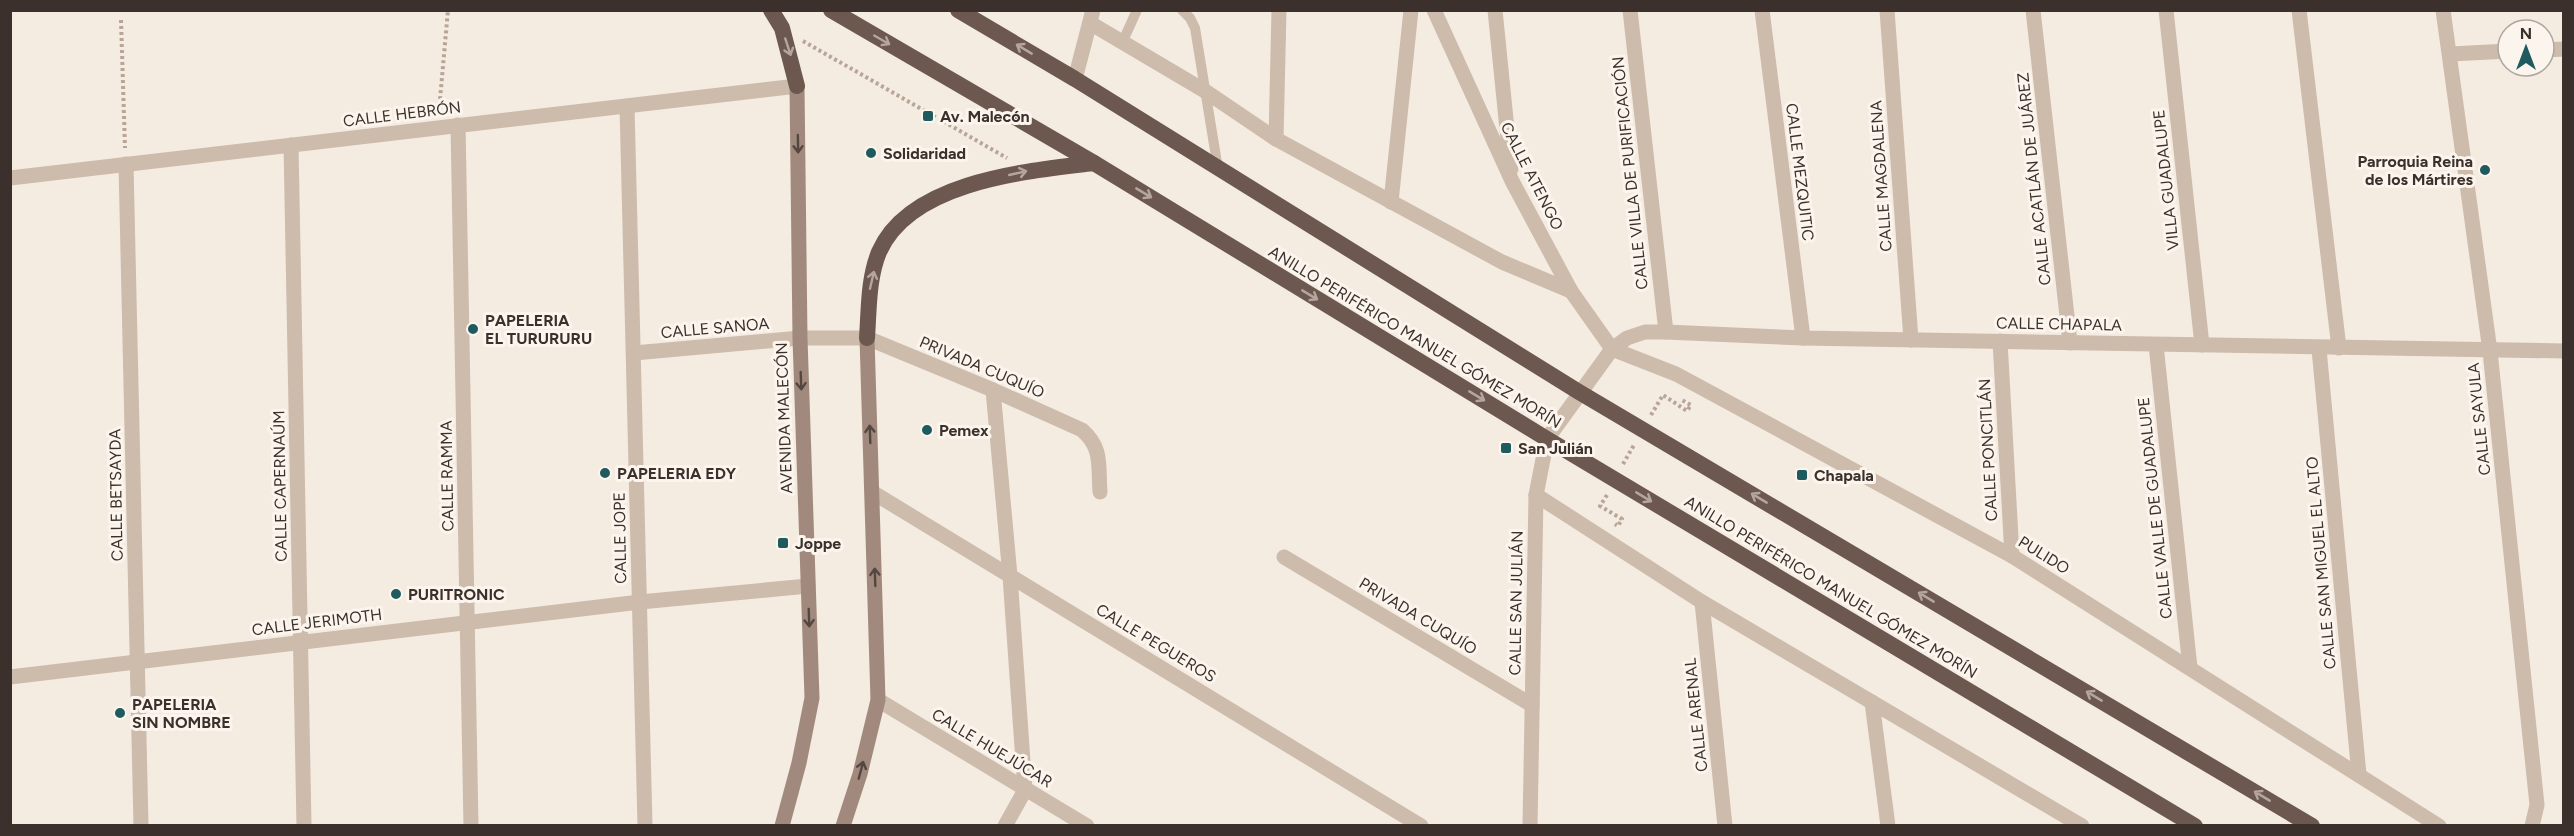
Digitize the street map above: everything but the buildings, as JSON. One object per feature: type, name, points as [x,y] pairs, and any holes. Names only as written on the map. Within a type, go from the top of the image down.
[{"type":"highway","name":"AVENIDA MALECÓN","points":[[771,10],[782,28],[797,86]]},
{"type":"highway","name":"ANILLO PERIFÉRICO MANUEL GÓMEZ MORÍN","points":[[831,10],[1094,163],[1547,439],[2195,825]]},
{"type":"highway","points":[[958,10],[1075,79],[1579,392],[2312,825]]},
{"type":"highway","points":[[867,338],[870,288],[879,252],[900,222],[931,198],[966,185],[1029,170],[1094,163]]},
{"type":"main road","name":"AVENIDA MALECÓN","points":[[782,825],[799,763],[812,698],[800,338],[797,86]]},
{"type":"main road","points":[[843,825],[860,774],[878,700],[867,338]]},
{"type":"street","points":[[1276,139],[1279,10]]},
{"type":"street","points":[[1391,202],[1411,10]]},
{"type":"street","name":"CALLE ATENGO","points":[[1434,10],[1512,181],[1571,291],[1612,349]]},
{"type":"street","points":[[1495,10],[1512,181]]},
{"type":"street","name":"CALLE VILLA DE PURIFICACIÓN","points":[[1630,10],[1666,332]]},
{"type":"street","name":"CALLE MEZQUITIC","points":[[1762,10],[1803,338]]},
{"type":"street","name":"CALLE MAGDALENA","points":[[1887,10],[1911,340]]},
{"type":"street","name":"CALLE ACATLÁN DE JUÁREZ","points":[[2033,10],[2070,343]]},
{"type":"street","name":"VILLA GUADALUPE","points":[[2166,10],[2202,345]]},
{"type":"street","points":[[2299,10],[2339,348]]},
{"type":"street","name":"CALLE SAYULA","points":[[2443,10],[2451,54],[2490,351],[2537,805],[2532,825]]},
{"type":"street","points":[[1075,79],[1091,17],[1122,43],[1205,91],[1276,139],[1502,262],[1571,291]]},
{"type":"street","points":[[2451,54],[2496,52]]},
{"type":"street","name":"CALLE HEBRÓN","points":[[10,178],[797,86]]},
{"type":"street","name":"CALLE JOPE","points":[[627,106],[645,825]]},
{"type":"street","name":"CALLE RAMMA","points":[[458,125],[471,825]]},
{"type":"street","name":"CALLE CAPERNAÚM","points":[[291,145],[304,825]]},
{"type":"street","name":"CALLE BETSAYDA","points":[[126,164],[141,825]]},
{"type":"street","name":"CALLE CHAPALA","points":[[1579,392],[1612,349],[1627,338],[1645,332],[1803,338],[2319,349],[2564,351]]},
{"type":"street","name":"PRIVADA CUQUÍO","points":[[800,338],[867,338],[1082,430],[1093,440],[1098,454],[1100,492]]},
{"type":"street","name":"CALLE SANOA","points":[[634,353],[800,338]]},
{"type":"street","name":"CALLE PONCITLÁN","points":[[2000,341],[2012,556]]},
{"type":"street","name":"CALLE VALLE DE GUADALUPE","points":[[2156,345],[2190,668]]},
{"type":"street","name":"PULIDO","points":[[1612,349],[1676,374],[2012,556],[2439,825]]},
{"type":"street","name":"CALLE SAN MIGUEL EL ALTO","points":[[2319,349],[2359,775]]},
{"type":"street","points":[[993,390],[1010,576],[1025,790],[1005,825]]},
{"type":"street","name":"CALLE SAN JULIÁN","points":[[1530,825],[1536,495],[1547,439],[1579,392]]},
{"type":"street","name":"CALLE PEGUEROS","points":[[872,492],[1421,825]]},
{"type":"street","points":[[1536,495],[1702,602],[1872,702],[2060,820],[2082,825]]},
{"type":"street","name":"PRIVADA CUQUÍO","points":[[1284,557],[1532,705]]},
{"type":"street","name":"CALLE JERIMOTH","points":[[10,677],[640,602],[808,586]]},
{"type":"street","name":"CALLE ARENAL","points":[[1702,602],[1725,825]]},
{"type":"street","name":"CALLE HUEJÚCAR","points":[[878,700],[1087,825]]},
{"type":"street","points":[[1872,702],[1888,825]]},
{"type":"lane","points":[[1122,43],[1137,10]]},
{"type":"lane","points":[[1182,10],[1190,18],[1195,28],[1218,169]]},
{"type":"path","points":[[437,128],[448,10]]},
{"type":"path","points":[[121,20],[126,164]]},
{"type":"path","points":[[782,28],[1029,170]]},
{"type":"path","points":[[1646,425],[1663,395]]},
{"type":"path","points":[[1623,465],[1640,435]]},
{"type":"path","points":[[1600,506],[1612,486]]},
{"type":"place","name":"Av. Malecón","points":[[928,116]]},
{"type":"place","name":"Solidaridad","points":[[871,153]]},
{"type":"place","name":"Parroquia Reina de los Mártires","points":[[2485,170]]},
{"type":"place","name":"PAPELERIA EL TURURURU","points":[[473,329]]},
{"type":"place","name":"Pemex","points":[[927,430]]},
{"type":"place","name":"San Julián","points":[[1506,448]]},
{"type":"place","name":"PAPELERIA EDY","points":[[605,473]]},
{"type":"place","name":"Chapala","points":[[1802,475]]},
{"type":"place","name":"Joppe","points":[[783,543]]},
{"type":"place","name":"PURITRONIC","points":[[396,594]]},
{"type":"place","name":"PAPELERIA SIN NOMBRE","points":[[120,713]]}]
